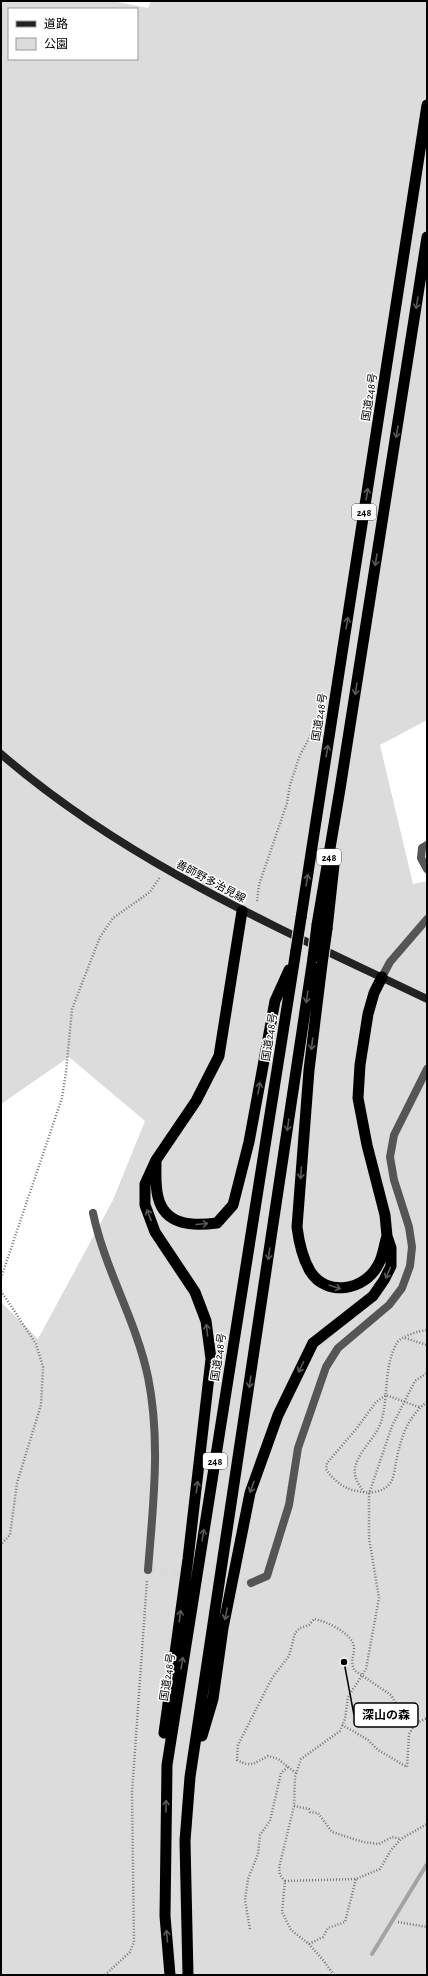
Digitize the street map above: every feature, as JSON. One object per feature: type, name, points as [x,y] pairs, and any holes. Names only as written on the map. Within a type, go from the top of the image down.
[{"type":"highway","name":"国道248号","points":[[170,1975],[165,1916],[167,1765],[301,918],[427,106]]},
{"type":"highway","name":"248","points":[[188,1975],[185,1841],[190,1777],[318,961],[340,789],[427,237]]},
{"type":"highway","points":[[167,1765],[163,1755],[164,1730],[188,1559],[211,1359],[206,1321],[195,1292],[155,1232],[145,1204],[145,1184],[156,1160],[196,1101],[219,1056],[242,911]]},
{"type":"highway","points":[[156,1160],[158,1197],[165,1211],[175,1220],[193,1225],[217,1223],[232,1205],[249,1142],[274,1001],[295,955]]},
{"type":"highway","points":[[318,961],[297,1228],[300,1252],[311,1272],[324,1283],[339,1289],[357,1285],[370,1276],[379,1264],[387,1236]]},
{"type":"highway","points":[[190,1777],[213,1699],[223,1628],[250,1493],[278,1415],[313,1343],[372,1296],[384,1280],[391,1266],[392,1248],[387,1236],[385,1215],[367,1145],[358,1098],[360,1064],[368,1014],[374,993],[382,977]]},
{"type":"main road","name":"善師野多治見線","points":[[1,754],[57,800],[164,869],[242,911],[427,999]]},
{"type":"street","points":[[427,845],[422,848],[421,858],[427,869]]},
{"type":"street","points":[[382,977],[390,962],[427,919]]},
{"type":"street","points":[[252,1583],[267,1576],[289,1505],[298,1448],[326,1367],[338,1348],[389,1305],[402,1288],[410,1266],[412,1247],[409,1228],[394,1180],[390,1158],[394,1135],[427,1069]]},
{"type":"street","points":[[93,1213],[98,1236],[134,1328],[148,1377],[155,1430],[155,1476],[148,1570]]},
{"type":"path","points":[[257,900],[259,885],[288,803],[290,785],[300,755],[312,733]]},
{"type":"path","points":[[1,1278],[62,1098],[72,1009],[100,937],[113,918],[150,892],[164,869]]},
{"type":"path","points":[[1,1291],[36,1344],[43,1367],[41,1405],[17,1483],[10,1535],[1,1544]]},
{"type":"path","points":[[364,1493],[357,1482],[356,1464],[380,1423],[386,1395],[388,1368],[393,1352],[397,1342],[427,1330]]},
{"type":"path","points":[[404,1338],[427,1345]]},
{"type":"path","points":[[334,1975],[309,1944],[291,1930],[282,1912],[285,1882],[280,1875],[279,1868],[294,1806],[296,1773],[301,1759],[340,1731],[348,1696],[366,1669],[379,1598],[369,1538],[369,1494],[392,1426],[415,1382],[427,1374]]},
{"type":"path","points":[[386,1395],[404,1403],[419,1407]]},
{"type":"path","points":[[386,1395],[376,1402],[357,1428],[327,1462],[326,1469],[331,1476],[340,1484],[354,1491],[369,1494],[375,1493],[392,1481],[400,1441],[407,1423],[419,1407],[427,1402]]},
{"type":"path","points":[[105,1975],[130,1952],[134,1942],[132,1793],[148,1570]]},
{"type":"path","points":[[296,1773],[288,1766],[268,1756],[254,1765],[246,1765],[236,1760],[238,1745],[272,1678],[289,1656],[295,1634],[300,1628],[309,1625],[314,1619],[322,1620],[337,1627],[351,1639],[355,1648],[351,1661],[354,1670],[392,1695],[405,1719],[415,1724]]},
{"type":"path","points":[[342,1725],[358,1734],[378,1750],[407,1767],[409,1734],[415,1724],[427,1718]]},
{"type":"path","points":[[250,1929],[245,1900],[248,1879],[258,1854],[260,1835],[270,1821],[281,1773],[288,1766]]},
{"type":"path","points":[[294,1806],[309,1809],[310,1812],[318,1813],[332,1832],[363,1842],[379,1844],[392,1837],[402,1839]]},
{"type":"path","points":[[285,1882],[356,1880],[380,1869],[391,1850],[402,1839],[427,1824]]},
{"type":"path","points":[[309,1944],[323,1937],[328,1928],[345,1922],[356,1880]]},
{"type":"path","points":[[398,1922],[427,1927]]},
{"type":"green space","points":[[1,1],[112,1],[148,8],[151,1],[427,1],[427,720],[380,745],[413,884],[427,881],[427,1975],[1,1975],[1,1302],[38,1339],[113,1200],[145,1121],[69,1057],[1,1104]]},
{"type":"waterway","points":[[372,1954],[427,1864]]},
{"type":"tunnel","points":[[148,1570],[251,1583]]},
{"type":"place","name":"深山の森","points":[[344,1662]]}]
